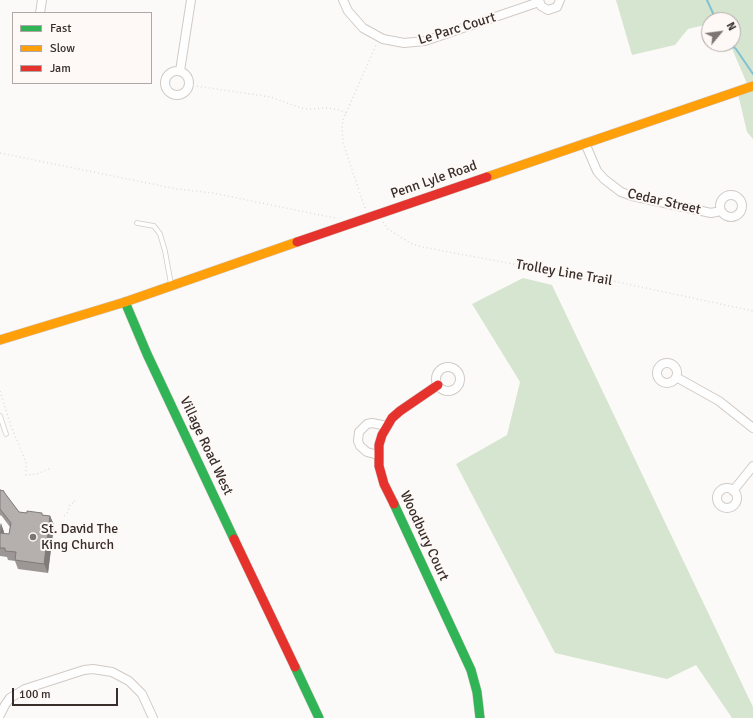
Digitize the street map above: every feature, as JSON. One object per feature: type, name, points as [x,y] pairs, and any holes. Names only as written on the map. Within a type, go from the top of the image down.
[{"type":"street","points":[[40,12],[42,0]]},
{"type":"street","points":[[180,71],[191,0]]},
{"type":"street","name":"Le Parc Court","points":[[343,0],[348,11],[363,28],[379,38],[404,44],[416,43],[539,1],[544,8],[548,10],[557,7],[560,0]]},
{"type":"street","points":[[180,71],[187,76],[189,86],[186,91],[178,95],[171,94],[165,83],[167,76],[171,72],[180,71]]},
{"type":"street","name":"Penn Lyle Road","points":[[125,302],[753,86]]},
{"type":"street","name":"Cedar Street","points":[[585,143],[597,171],[612,186],[621,192],[632,196],[711,213],[721,211]]},
{"type":"street","points":[[0,340],[125,302]]},
{"type":"street","name":"Village Road West","points":[[125,302],[157,375],[319,718]]},
{"type":"street","points":[[676,377],[719,401],[753,428]]},
{"type":"street","name":"Woodbury Court","points":[[438,385],[400,411],[387,426],[379,445],[379,466],[384,484],[471,670],[477,692],[480,718]]},
{"type":"street","points":[[378,455],[363,450],[360,446],[358,436],[362,427],[367,424],[372,423],[387,426]]},
{"type":"street","points":[[733,491],[753,466]]},
{"type":"street","points":[[0,715],[5,705],[17,693],[25,689],[84,670],[94,669],[112,672],[129,681],[142,694],[153,718]]},
{"type":"lane","points":[[137,223],[154,226],[160,234],[165,251],[171,286]]},
{"type":"lane","points":[[0,416],[6,434]]},
{"type":"path","points":[[366,209],[343,143],[342,128],[346,113],[379,38]]},
{"type":"path","points":[[189,86],[271,97],[301,108],[328,108],[340,110],[346,113]]},
{"type":"path","points":[[0,153],[177,189],[213,194],[336,218]]},
{"type":"path","name":"Trolley Line Trail","points":[[382,220],[388,229],[410,243],[422,247],[524,266],[566,271],[588,280],[596,279],[613,281],[753,311]]},
{"type":"path","points":[[0,391],[11,426],[26,462],[26,475],[37,474],[51,468]]},
{"type":"path","points":[[64,516],[68,512],[70,504],[75,502],[74,500]]},
{"type":"green space","points":[[616,0],[753,0],[753,139],[747,132],[737,90],[748,86],[733,52],[741,52],[741,12],[701,12],[701,26],[688,29],[675,45],[632,55]]},
{"type":"green space","points":[[523,278],[552,285],[753,707],[753,718],[732,718],[696,665],[667,679],[555,653],[456,464],[507,435],[520,382],[472,304]]},
{"type":"building","name":"St. David The King Church","points":[[0,490],[4,491],[19,512],[27,513],[27,511],[42,513],[42,515],[50,516],[44,564],[15,560],[16,552],[5,551],[5,548],[0,548],[0,533],[9,534],[11,523],[0,509]]},
{"type":"waterway","points":[[707,0],[712,12]]},
{"type":"waterway","points":[[738,52],[753,74]]},
{"type":"traffic: fast","points":[[125,302],[147,354],[234,539]]},
{"type":"traffic: fast","points":[[394,504],[471,670],[477,692],[480,718]]},
{"type":"traffic: fast","points":[[295,667],[319,718]]},
{"type":"traffic: slow","points":[[487,177],[753,86]]},
{"type":"traffic: slow","points":[[0,340],[125,302],[297,242]]},
{"type":"traffic: jam","points":[[297,242],[487,177]]},
{"type":"traffic: jam","points":[[394,504],[384,484],[379,466],[379,445],[382,435],[392,418],[438,385]]},
{"type":"traffic: jam","points":[[234,539],[295,667]]},
{"type":"place","name":"St. David The King Church","points":[[33,537]]}]
